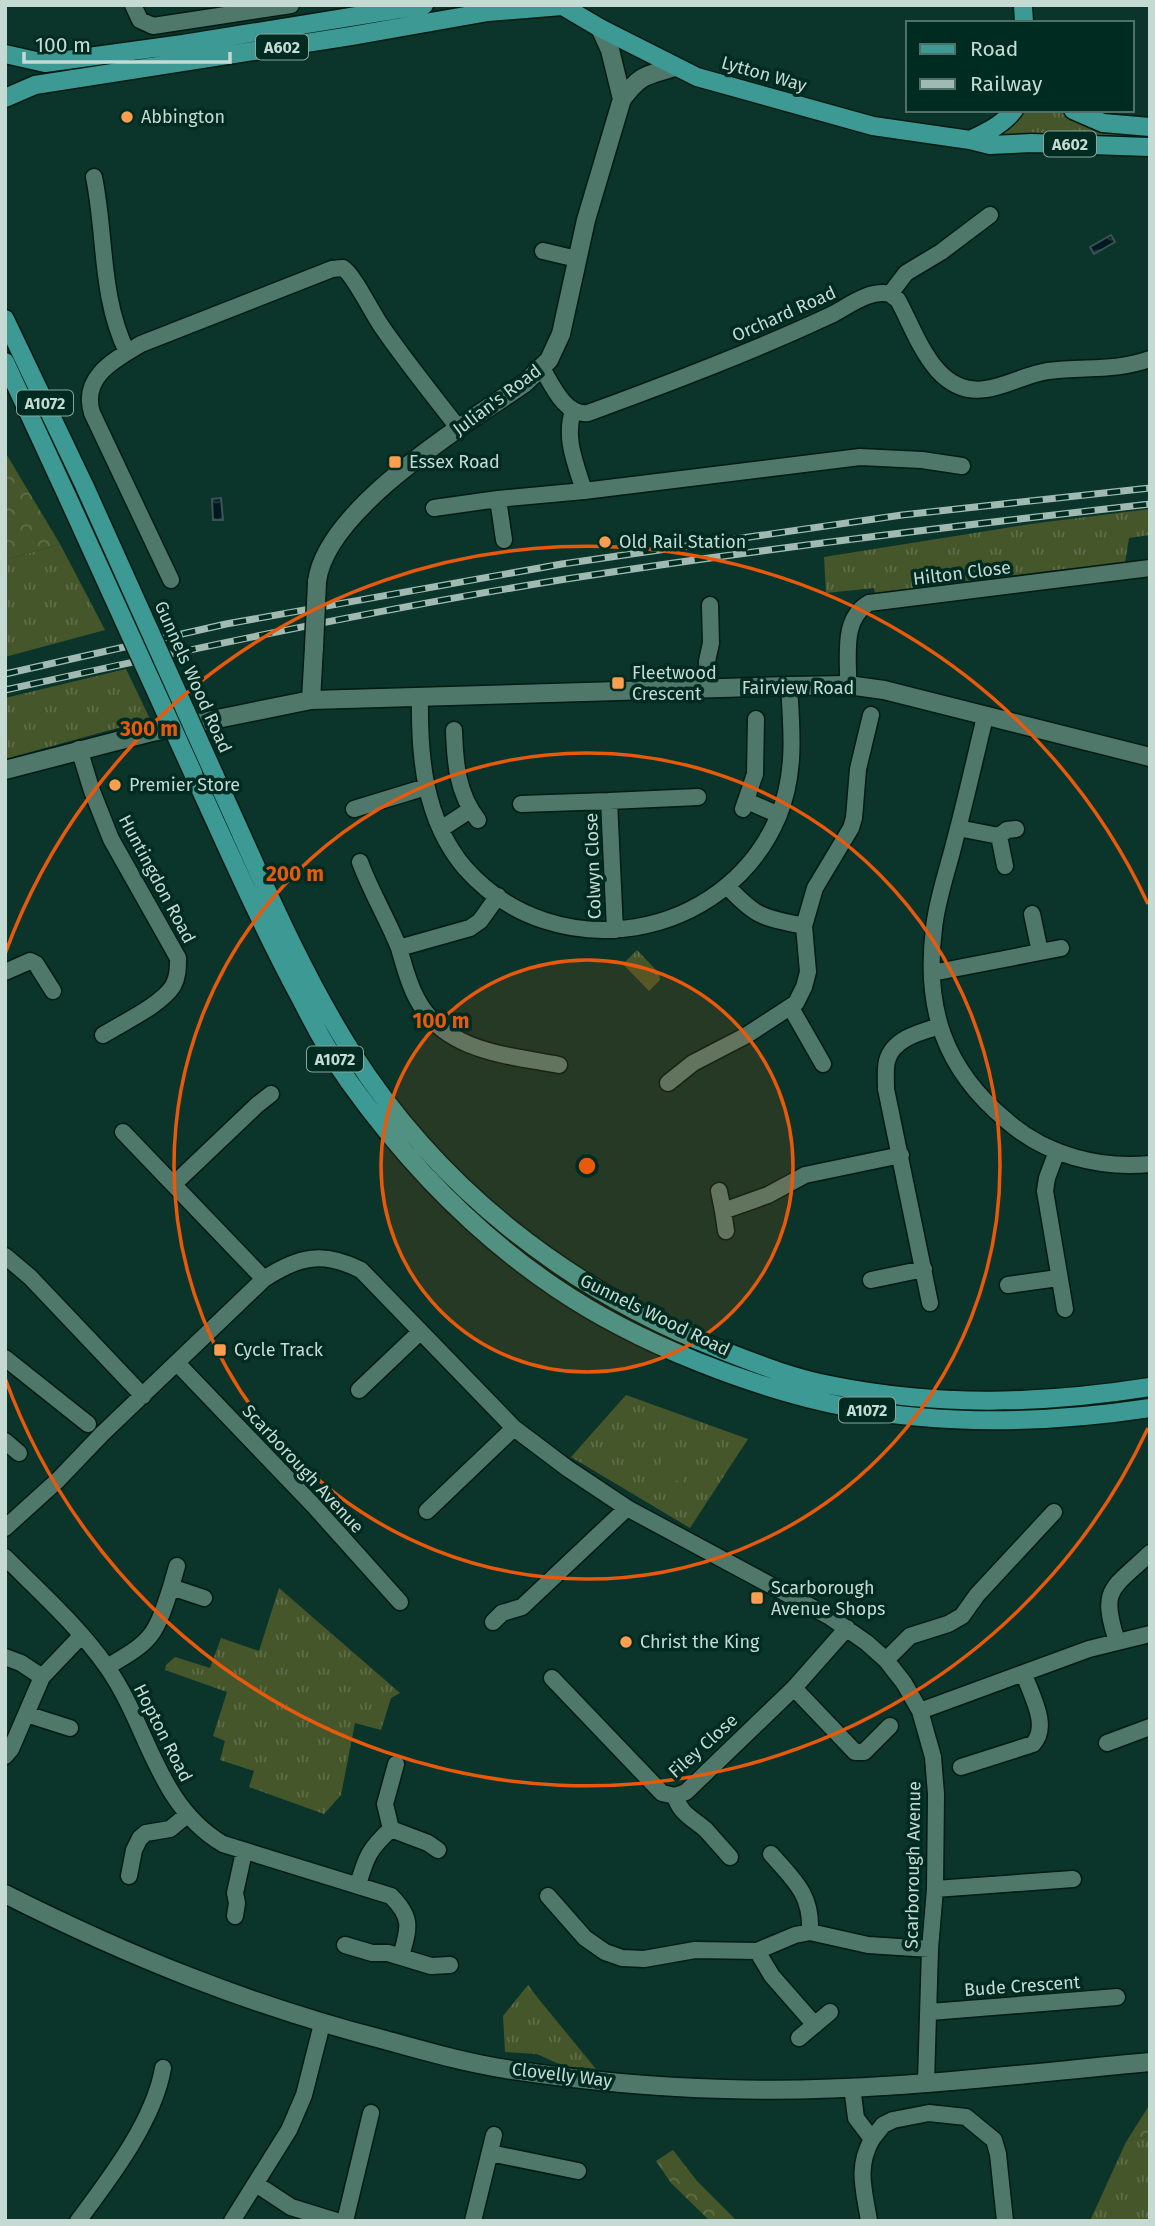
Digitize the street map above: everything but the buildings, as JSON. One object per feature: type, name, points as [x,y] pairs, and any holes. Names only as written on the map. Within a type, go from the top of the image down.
[{"type":"main road","name":"A602","points":[[5,54],[45,63],[424,5]]},
{"type":"main road","name":"A602","points":[[5,98],[35,85],[488,12],[562,6]]},
{"type":"main road","name":"Lytton Way","points":[[562,6],[696,77],[873,125],[990,145],[1032,143],[1150,147]]},
{"type":"main road","points":[[970,140],[992,131],[1012,112]]},
{"type":"main road","name":"A602","points":[[1077,112],[1102,123],[1150,127]]},
{"type":"main road","name":"Gunnels Wood Road","points":[[5,319],[314,986],[351,1051],[380,1092],[426,1150],[462,1188],[528,1243],[625,1306],[684,1335],[750,1361],[828,1385],[943,1401],[1020,1401],[1091,1396],[1150,1387]]},
{"type":"main road","name":"Gunnels Wood Road","points":[[5,362],[282,964],[316,1029],[349,1082],[438,1188],[515,1257],[555,1288],[601,1315],[731,1376],[796,1395],[897,1415],[1009,1420],[1100,1415],[1150,1408]]},
{"type":"street","points":[[134,5],[140,20],[153,26],[291,5]]},
{"type":"street","points":[[600,28],[610,50],[622,99]]},
{"type":"street","name":"Julian's Road","points":[[311,700],[317,582],[324,556],[357,512],[400,472],[525,383],[542,368],[553,353],[561,334],[586,220],[622,99],[643,76],[675,67]]},
{"type":"street","points":[[94,177],[109,301],[117,331],[127,352]]},
{"type":"street","points":[[990,215],[941,252],[906,273],[890,294],[898,300],[934,367],[955,385],[969,390],[987,389],[1038,373],[1062,369],[1117,368],[1150,359]]},
{"type":"street","points":[[543,251],[577,259]]},
{"type":"street","points":[[171,580],[92,413],[88,399],[91,385],[104,370],[141,344],[332,269],[343,268],[350,273],[366,304],[458,429]]},
{"type":"street","name":"Orchard Road","points":[[573,411],[588,414],[732,358],[832,315],[870,295],[879,292],[890,294]]},
{"type":"street","points":[[542,368],[573,411],[569,422],[569,440],[584,491]]},
{"type":"street","points":[[434,508],[860,457],[922,460],[962,466]]},
{"type":"street","points":[[498,499],[504,540]]},
{"type":"street","name":"Hilton Close","points":[[848,685],[851,620],[869,603],[1150,568]]},
{"type":"street","points":[[707,688],[707,661],[711,643],[710,605]]},
{"type":"street","name":"Fairview Road","points":[[5,770],[79,749],[311,700],[848,685],[884,690],[1150,757]]},
{"type":"street","points":[[420,697],[422,767],[426,787],[441,829],[465,868],[498,896],[520,910],[566,927],[615,930],[662,922],[704,903],[727,886],[757,854],[779,815],[788,784],[792,751],[789,686]]},
{"type":"street","points":[[668,1083],[694,1063],[791,1008],[802,993],[807,979],[804,926],[815,888],[851,828],[858,769],[871,715]]},
{"type":"street","points":[[985,717],[934,925],[932,973],[934,1001],[940,1026],[954,1061],[973,1090],[1032,1140],[1057,1151],[1109,1166],[1150,1164]]},
{"type":"street","points":[[757,719],[755,774],[745,805],[779,815]]},
{"type":"street","points":[[441,829],[474,815],[456,770],[454,730]]},
{"type":"street","name":"Huntingdon Road","points":[[79,749],[111,839],[178,958],[178,974],[172,988],[161,999],[103,1035]]},
{"type":"street","points":[[354,809],[426,787]]},
{"type":"street","name":"Colwyn Close","points":[[521,804],[698,797]]},
{"type":"street","name":"Colwyn Close","points":[[609,801],[615,930]]},
{"type":"street","points":[[958,828],[999,836],[1007,830],[1016,829]]},
{"type":"street","points":[[999,836],[1005,866]]},
{"type":"street","points":[[360,862],[370,890],[388,920],[409,983],[429,1017],[449,1034],[474,1048],[559,1065]]},
{"type":"street","points":[[727,886],[755,913],[768,919],[804,926]]},
{"type":"street","points":[[399,948],[470,928],[480,921],[498,896]]},
{"type":"street","points":[[1032,914],[1040,952]]},
{"type":"street","points":[[932,973],[1061,948]]},
{"type":"street","points":[[5,972],[30,961],[36,964],[53,992]]},
{"type":"street","points":[[791,1008],[823,1064]]},
{"type":"street","points":[[930,1303],[886,1089],[887,1059],[897,1044],[917,1032],[940,1026]]},
{"type":"street","points":[[174,1184],[271,1094]]},
{"type":"street","points":[[123,1132],[264,1279]]},
{"type":"street","points":[[1057,1151],[1046,1178],[1045,1191],[1065,1309]]},
{"type":"street","points":[[723,1211],[768,1195],[805,1175],[901,1155]]},
{"type":"street","points":[[719,1191],[726,1231]]},
{"type":"street","points":[[5,1256],[30,1277],[143,1396]]},
{"type":"street","name":"Scarborough Avenue","points":[[5,1528],[58,1480],[264,1279],[286,1265],[307,1258],[328,1258],[361,1270],[514,1428],[627,1508],[847,1628],[886,1660],[904,1682],[920,1711],[934,1769],[935,1889],[930,1949],[926,2082]]},
{"type":"street","points":[[871,1280],[924,1269]]},
{"type":"street","points":[[1008,1285],[1059,1278]]},
{"type":"street","points":[[359,1390],[420,1332]]},
{"type":"street","points":[[5,1358],[88,1424]]},
{"type":"street","name":"Scarborough Avenue","points":[[177,1363],[295,1486],[400,1602]]},
{"type":"street","points":[[427,1511],[514,1428]]},
{"type":"street","points":[[5,1441],[19,1453]]},
{"type":"street","points":[[493,1622],[502,1613],[522,1607],[627,1508]]},
{"type":"street","points":[[886,1660],[910,1636],[948,1624],[962,1616],[977,1595],[1054,1512]]},
{"type":"street","points":[[1117,1640],[1110,1618],[1109,1598],[1113,1589],[1150,1553]]},
{"type":"street","name":"Hopton Road","points":[[5,1557],[55,1606],[107,1667],[134,1717],[160,1776],[187,1815],[209,1836],[244,1852],[391,1896],[407,1916],[409,1928],[401,1956]]},
{"type":"street","points":[[107,1667],[147,1642],[156,1630],[177,1566]]},
{"type":"street","points":[[171,1587],[204,1598]]},
{"type":"street","name":"Filey Close","points":[[552,1678],[662,1793],[675,1796],[686,1792],[794,1688],[847,1628]]},
{"type":"street","points":[[920,1711],[1117,1640],[1150,1634]]},
{"type":"street","points":[[5,1756],[11,1749],[42,1677],[81,1636]]},
{"type":"street","points":[[5,1657],[21,1663],[42,1677]]},
{"type":"street","points":[[961,1767],[1032,1744],[1040,1737],[1041,1725],[1024,1674]]},
{"type":"street","points":[[794,1688],[855,1752],[864,1752],[890,1726]]},
{"type":"street","points":[[26,1714],[70,1728]]},
{"type":"street","points":[[1107,1743],[1150,1727]]},
{"type":"street","points":[[391,1829],[385,1804],[396,1763]]},
{"type":"street","points":[[675,1796],[678,1807],[703,1827],[730,1857]]},
{"type":"street","points":[[129,1876],[134,1850],[140,1838],[146,1833],[170,1829],[187,1815]]},
{"type":"street","points":[[391,1829],[428,1843],[438,1850]]},
{"type":"street","points":[[358,1885],[373,1845],[391,1829]]},
{"type":"street","points":[[235,1916],[235,1893],[244,1852]]},
{"type":"street","points":[[771,1854],[806,1898],[811,1913],[810,1932]]},
{"type":"street","points":[[935,1889],[1073,1879]]},
{"type":"street","name":"Clovelly Way","points":[[5,1894],[174,1973],[322,2024],[505,2069],[586,2079],[724,2090],[852,2087],[1150,2062]]},
{"type":"street","points":[[548,1896],[584,1938],[605,1952],[622,1958],[644,1959],[695,1950],[757,1951],[794,1935],[810,1932],[868,1945],[930,1949]]},
{"type":"street","points":[[345,1945],[372,1953],[401,1956],[430,1966],[450,1965]]},
{"type":"street","points":[[757,1951],[772,1976],[815,2025]]},
{"type":"street","name":"Bude Crescent","points":[[930,2012],[1116,1997]]},
{"type":"street","points":[[799,2038],[830,2012]]},
{"type":"street","points":[[232,2221],[280,2149],[297,2113],[322,2024]]},
{"type":"street","points":[[78,2221],[136,2136],[157,2092],[163,2068]]},
{"type":"street","points":[[852,2087],[856,2118],[872,2139]]},
{"type":"street","points":[[345,2221],[371,2113]]},
{"type":"street","points":[[869,2221],[862,2167],[872,2139],[883,2125],[893,2120],[929,2113],[967,2117],[994,2140],[1005,2221]]},
{"type":"street","points":[[473,2221],[494,2135]]},
{"type":"street","points":[[490,2153],[578,2171]]},
{"type":"street","points":[[256,2184],[291,2207],[336,2221]]},
{"type":"green space","points":[[1023,112],[1063,112],[1082,125],[1099,131],[1128,134],[1128,138],[999,136]]},
{"type":"green space","points":[[5,452],[60,544],[5,560]]},
{"type":"green space","points":[[1150,509],[1150,535],[1129,538],[1125,563],[875,594],[874,588],[826,593],[824,557],[1030,524]]},
{"type":"green space","points":[[60,544],[105,630],[5,657],[5,560]]},
{"type":"green space","points":[[126,669],[150,719],[5,759],[5,698]]},
{"type":"green space","points":[[637,950],[659,973],[660,980],[649,991],[623,964]]},
{"type":"green space","points":[[626,1395],[748,1439],[690,1528],[571,1457]]},
{"type":"green space","points":[[670,1446],[693,1458],[681,1483],[657,1470]]},
{"type":"green space","points":[[279,1588],[400,1693],[391,1698],[381,1730],[355,1723],[341,1795],[324,1814],[249,1787],[254,1771],[220,1760],[225,1741],[213,1736],[227,1692],[165,1670],[166,1665],[175,1657],[210,1668],[221,1638],[259,1651]]},
{"type":"green space","points":[[528,1985],[596,2069],[563,2066],[537,2054],[505,2052],[503,2016]]},
{"type":"green space","points":[[1150,2104],[1150,2135],[1126,2142]]},
{"type":"green space","points":[[1150,2135],[1150,2221],[1090,2221],[1126,2142]]},
{"type":"green space","points":[[673,2150],[697,2181],[737,2221],[710,2221],[671,2183],[656,2161]]},
{"type":"water","points":[[1111,235],[1115,242],[1094,254],[1090,247]]},
{"type":"water","points":[[221,498],[223,520],[213,520],[212,499]]},
{"type":"railway","points":[[5,674],[226,624],[562,564],[902,515],[1150,488]]},
{"type":"railway","points":[[5,690],[285,630],[566,579],[858,538],[1150,504]]},
{"type":"place","name":"Abbington","points":[[127,117]]},
{"type":"place","name":"Essex Road","points":[[395,462]]},
{"type":"place","name":"Old Rail Station","points":[[605,542]]},
{"type":"place","name":"Fleetwood Crescent","points":[[618,683]]},
{"type":"place","name":"Premier Store","points":[[115,785]]},
{"type":"place","name":"Cycle Track","points":[[220,1350]]},
{"type":"place","name":"Scarborough Avenue Shops","points":[[757,1598]]},
{"type":"place","name":"Christ the King","points":[[626,1642]]}]
